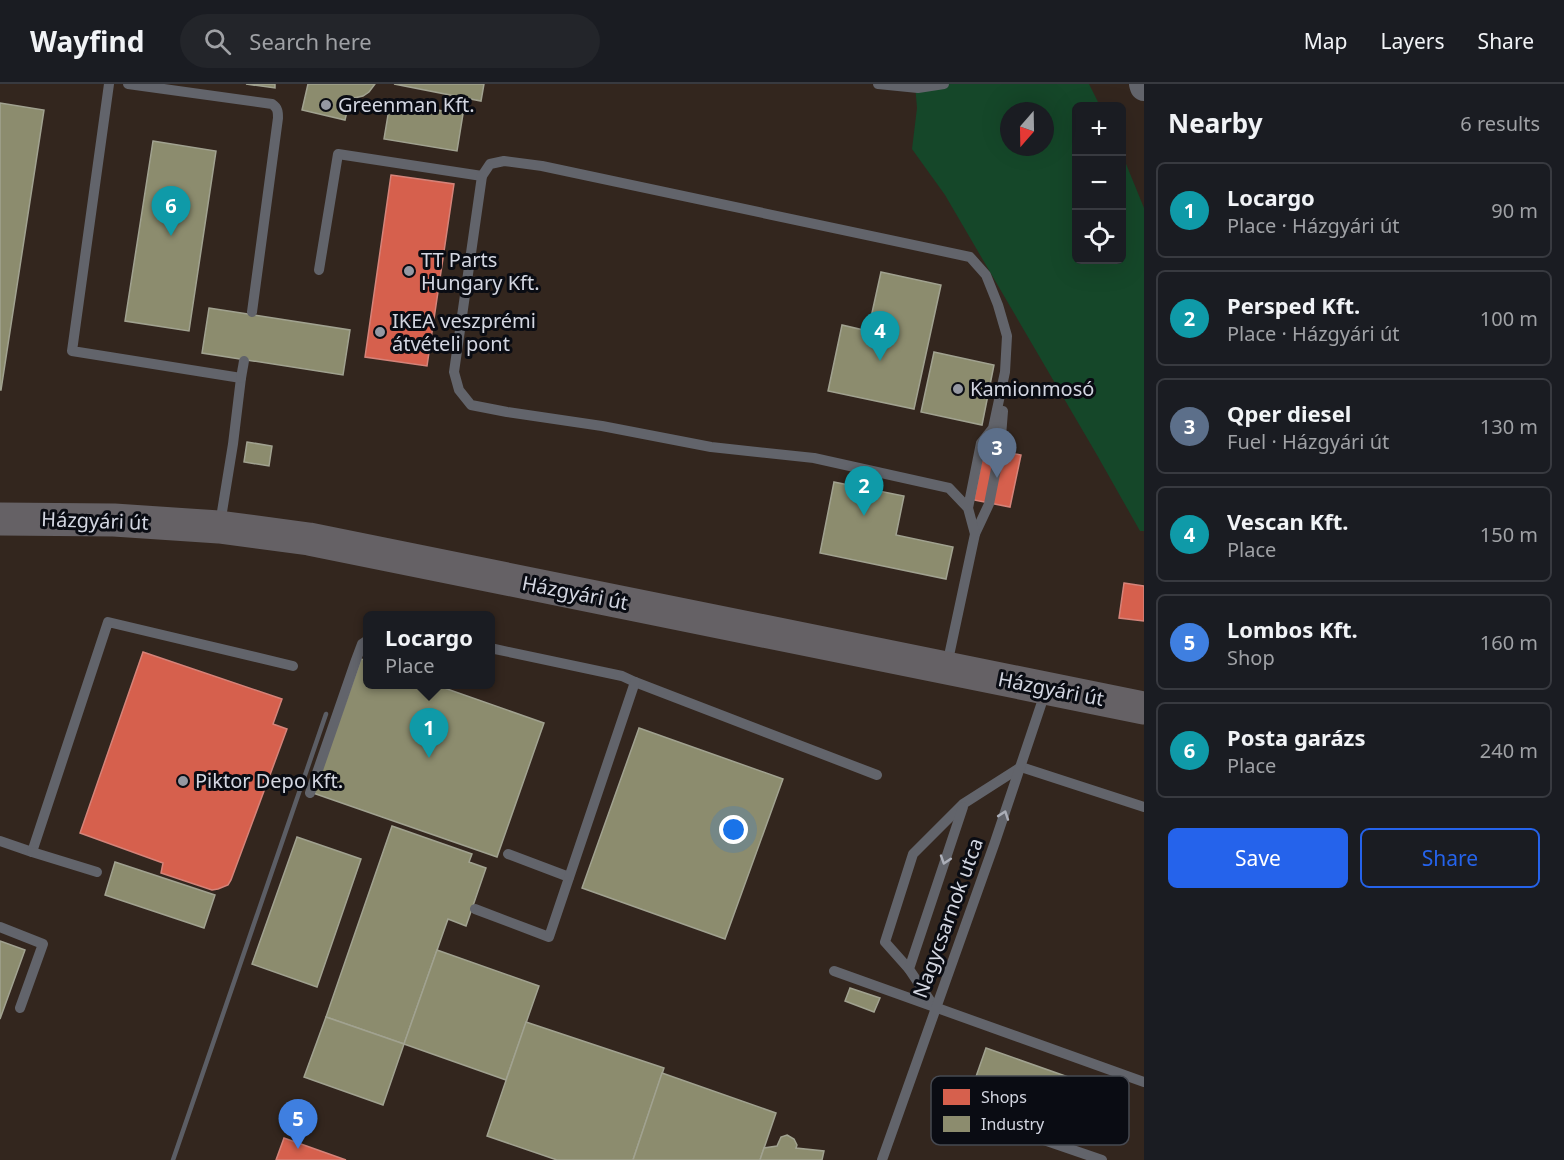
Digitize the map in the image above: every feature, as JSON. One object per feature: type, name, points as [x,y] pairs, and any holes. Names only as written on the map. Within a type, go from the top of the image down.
[{"type":"main road","name":"Házgyári út","points":[[0,519],[114,520],[219,527],[309,539],[1144,708]]},
{"type":"lane","points":[[109,84],[72,351],[241,378]]},
{"type":"lane","points":[[128,84],[276,106],[278,118],[252,312]]},
{"type":"lane","points":[[878,84],[918,88],[944,84]]},
{"type":"lane","points":[[319,270],[338,154],[482,177]]},
{"type":"lane","points":[[946,668],[975,534],[989,504],[1000,449],[1005,372],[1007,336],[998,305],[986,275],[970,256],[542,166],[504,161],[490,164],[482,177],[454,372],[459,390],[471,405],[602,426],[711,447],[814,458],[949,489],[968,508]]},
{"type":"lane","points":[[219,527],[244,361]]},
{"type":"lane","points":[[975,534],[968,508],[981,443],[993,428],[1005,372]]},
{"type":"lane","points":[[32,852],[108,622],[293,666]]},
{"type":"lane","points":[[310,793],[363,643]]},
{"type":"lane","points":[[495,649],[622,676],[877,775]]},
{"type":"lane","points":[[475,909],[549,937],[634,682]]},
{"type":"lane","name":"Nagycsarnok utca","points":[[882,1160],[1047,688]]},
{"type":"lane","points":[[935,1008],[909,969],[885,942],[914,854],[963,804],[1021,767],[1144,807]]},
{"type":"lane","points":[[909,969],[963,804]]},
{"type":"lane","points":[[0,841],[97,872]]},
{"type":"lane","points":[[508,854],[569,877]]},
{"type":"lane","points":[[0,927],[43,944],[20,1008]]},
{"type":"lane","points":[[834,971],[1127,1076]]},
{"type":"lane","points":[[1129,1077],[1144,1082]]},
{"type":"lane","points":[[1059,1145],[1102,1160]]},
{"type":"shaded area","points":[[0,84],[1144,84],[1144,1160],[0,1160]]},
{"type":"green space","points":[[915,84],[1089,84],[1098,102],[1072,102],[1072,264],[1126,264],[1126,164],[1144,208],[1144,531],[1140,531],[945,195],[912,149],[917,108]]},
{"type":"building: Shops","name":"TT Parts Hungary Kft.","points":[[391,175],[454,184],[427,366],[365,357]]},
{"type":"building: Shops","points":[[984,448],[1021,455],[1010,507],[974,500]]},
{"type":"building: Shops","points":[[1124,583],[1144,586],[1144,621],[1119,618]]},
{"type":"building: Shops","name":"Piktor Depo Kft.","points":[[143,652],[282,699],[273,724],[287,729],[231,880],[228,885],[218,889],[212,890],[161,873],[163,863],[80,833]]},
{"type":"building: Shops","points":[[284,1138],[346,1160],[276,1160]]},
{"type":"building: Industry","points":[[246,84],[275,84],[275,88]]},
{"type":"building: Industry","name":"Greenman Kft.","points":[[308,84],[375,84],[363,96],[350,99],[345,120],[302,110]]},
{"type":"building: Industry","points":[[394,84],[484,84],[481,101]]},
{"type":"building: Industry","points":[[0,103],[44,110],[1,390],[0,390]]},
{"type":"building: Industry","points":[[390,103],[463,114],[457,151],[384,139]]},
{"type":"building: Industry","points":[[153,141],[216,151],[189,331],[125,321]]},
{"type":"building: Industry","points":[[881,272],[941,285],[914,409],[828,391],[842,325],[868,331]]},
{"type":"building: Industry","points":[[209,308],[350,330],[343,375],[202,353]]},
{"type":"building: Industry","name":"Kamionmosó","points":[[934,352],[994,365],[982,425],[921,412]]},
{"type":"building: Industry","points":[[247,442],[272,446],[269,466],[244,462]]},
{"type":"building: Industry","points":[[834,482],[904,496],[896,535],[953,547],[946,579],[820,553]]},
{"type":"building: Industry","points":[[361,659],[363,660],[363,689],[447,689],[544,723],[497,857],[313,793]]},
{"type":"building: Industry","points":[[639,728],[783,779],[725,939],[582,888]]},
{"type":"building: Industry","points":[[392,826],[472,854],[469,862],[486,868],[466,926],[448,919],[404,1044],[326,1017]]},
{"type":"building: Industry","points":[[297,837],[361,859],[317,987],[252,964]]},
{"type":"building: Industry","points":[[115,862],[215,895],[204,928],[105,895]]},
{"type":"building: Industry","points":[[0,941],[25,950],[0,1019]]},
{"type":"building: Industry","points":[[437,950],[539,986],[506,1080],[404,1044]]},
{"type":"building: Industry","points":[[850,988],[880,998],[874,1012],[845,1001]]},
{"type":"building: Industry","points":[[326,1017],[404,1044],[383,1105],[304,1077]]},
{"type":"building: Industry","points":[[526,1022],[664,1068],[633,1160],[557,1160],[487,1136]]},
{"type":"building: Industry","points":[[986,1048],[1065,1076],[976,1076]]},
{"type":"building: Industry","points":[[662,1073],[776,1113],[760,1160],[633,1160]]},
{"type":"building: Industry","points":[[787,1135],[794,1139],[796,1148],[824,1151],[822,1160],[760,1160],[764,1148],[777,1146],[781,1137]]},
{"type":"railway","points":[[173,1160],[326,714]]},
{"type":"place","name":"Greenman Kft.","points":[[326,105]]},
{"type":"place","name":"Posta garázs","points":[[171,236]]},
{"type":"place","name":"TT Parts Hungary Kft.","points":[[409,271]]},
{"type":"place","name":"IKEA veszprémi átvételi pont","points":[[380,332]]},
{"type":"place","name":"Vescan Kft.","points":[[880,361]]},
{"type":"place","name":"Kamionmosó","points":[[958,389]]},
{"type":"place","name":"Qper diesel","points":[[997,478]]},
{"type":"place","name":"Persped Kft.","points":[[864,516]]},
{"type":"place","name":"Locargo","points":[[429,758]]},
{"type":"place","name":"Piktor Depo Kft.","points":[[183,781]]},
{"type":"place","name":"Lombos Kft.","points":[[298,1149]]}]
